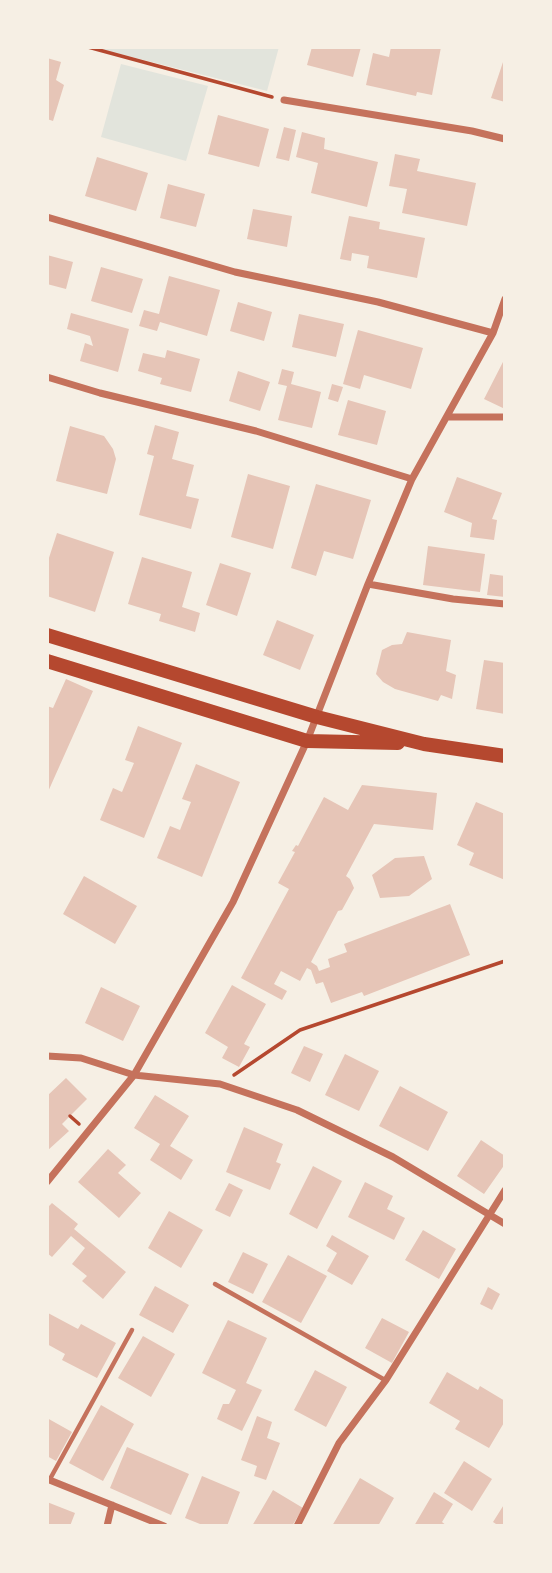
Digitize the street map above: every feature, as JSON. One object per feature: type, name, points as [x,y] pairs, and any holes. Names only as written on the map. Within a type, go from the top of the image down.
[{"type":"main road","points":[[47,635],[317,717],[424,744],[505,756]]},
{"type":"main road","points":[[47,661],[307,741],[424,744]]},
{"type":"street","points":[[284,100],[472,131],[505,139]]},
{"type":"street","points":[[47,217],[235,272],[378,302],[494,333]]},
{"type":"street","points":[[47,1182],[134,1075],[233,902],[307,741],[412,479],[494,333],[505,299]]},
{"type":"street","points":[[47,377],[100,393],[256,431],[412,479]]},
{"type":"street","points":[[449,417],[505,417]]},
{"type":"street","points":[[368,584],[505,604]]},
{"type":"street","points":[[47,1056],[81,1058],[134,1075],[220,1084],[297,1110],[393,1157],[505,1224]]},
{"type":"street","points":[[297,1526],[339,1443],[386,1380],[505,1190]]},
{"type":"street","points":[[49,1479],[164,1526]]},
{"type":"street","points":[[107,1526],[112,1505]]},
{"type":"lane","points":[[215,1284],[386,1380]]},
{"type":"lane","points":[[49,1479],[132,1330]]},
{"type":"path","points":[[88,47],[284,100]]},
{"type":"path","points":[[220,1084],[300,1030],[505,961]]},
{"type":"shaded area","points":[[92,47],[279,47],[267,91]]},
{"type":"shaded area","points":[[121,64],[208,86],[186,161],[101,137]]},
{"type":"building","points":[[312,47],[361,47],[353,77],[307,65]]},
{"type":"building","points":[[391,47],[441,47],[432,95],[417,92],[416,96],[366,85],[373,53],[389,57]]},
{"type":"building","points":[[505,56],[505,102],[491,98]]},
{"type":"building","points":[[47,58],[61,62],[56,80],[64,85],[53,121],[47,119]]},
{"type":"building","points":[[218,115],[269,129],[259,167],[208,154]]},
{"type":"building","points":[[284,127],[296,130],[289,161],[276,158]]},
{"type":"building","points":[[302,132],[325,138],[324,149],[378,162],[367,207],[311,193],[318,163],[296,157]]},
{"type":"building","points":[[395,154],[420,159],[417,171],[476,183],[467,226],[402,213],[407,189],[389,186]]},
{"type":"building","points":[[97,157],[148,173],[136,211],[85,196]]},
{"type":"building","points":[[168,184],[205,194],[196,227],[160,218]]},
{"type":"building","points":[[253,209],[292,216],[287,247],[247,239]]},
{"type":"building","points":[[349,216],[380,222],[379,229],[425,238],[417,278],[367,268],[369,256],[352,253],[351,261],[340,259]]},
{"type":"building","points":[[47,255],[73,262],[66,289],[47,284]]},
{"type":"building","points":[[101,267],[143,279],[132,313],[91,301]]},
{"type":"building","points":[[169,276],[220,290],[207,336],[160,322],[157,331],[139,326],[144,310],[159,314]]},
{"type":"building","points":[[238,302],[272,312],[264,341],[230,331]]},
{"type":"building","points":[[71,313],[129,329],[118,372],[80,361],[85,343],[93,346],[90,336],[67,329]]},
{"type":"building","points":[[299,314],[344,324],[336,357],[292,347]]},
{"type":"building","points":[[358,330],[423,348],[411,389],[364,375],[360,389],[343,384]]},
{"type":"building","points":[[167,350],[200,359],[191,392],[160,384],[162,378],[138,371],[143,353],[165,358]]},
{"type":"building","points":[[505,358],[505,409],[484,399]]},
{"type":"building","points":[[282,369],[294,372],[291,384],[321,392],[312,428],[278,420],[287,386],[278,384]]},
{"type":"building","points":[[238,371],[270,382],[260,411],[229,401]]},
{"type":"building","points":[[332,384],[343,387],[338,402],[328,399]]},
{"type":"building","points":[[348,400],[386,411],[377,445],[338,435]]},
{"type":"building","points":[[155,425],[179,432],[172,459],[194,465],[186,496],[199,499],[191,529],[139,515],[154,456],[147,454]]},
{"type":"building","points":[[70,426],[104,436],[113,449],[116,459],[107,494],[56,481]]},
{"type":"building","points":[[248,474],[290,486],[273,549],[231,537]]},
{"type":"building","points":[[457,477],[502,493],[492,519],[497,520],[494,540],[470,537],[472,523],[444,512]]},
{"type":"building","points":[[316,484],[371,500],[353,559],[324,551],[316,576],[291,568]]},
{"type":"building","points":[[57,533],[114,552],[95,612],[47,596],[47,564]]},
{"type":"building","points":[[428,546],[485,554],[480,592],[423,585]]},
{"type":"building","points":[[142,557],[192,572],[182,607],[200,613],[195,632],[159,621],[161,614],[128,604]]},
{"type":"building","points":[[220,563],[251,573],[237,616],[206,605]]},
{"type":"building","points":[[490,574],[505,576],[505,597],[487,595]]},
{"type":"building","points":[[277,620],[314,635],[300,670],[263,655]]},
{"type":"building","points":[[407,632],[451,640],[446,671],[456,675],[452,699],[441,695],[438,701],[395,689],[376,674],[382,650],[402,644]]},
{"type":"building","points":[[484,660],[505,663],[505,714],[476,709]]},
{"type":"building","points":[[66,679],[93,691],[47,794],[47,706],[53,708]]},
{"type":"building","points":[[138,726],[182,743],[144,838],[100,820],[113,788],[122,792],[134,763],[125,760]]},
{"type":"building","points":[[196,764],[240,782],[202,877],[157,858],[170,826],[180,830],[191,802],[182,799]]},
{"type":"building","points":[[362,785],[437,793],[433,830],[374,824],[346,876],[354,888],[342,910],[338,911],[311,962],[319,971],[330,967],[328,959],[347,952],[344,944],[450,904],[470,955],[364,996],[362,992],[331,1003],[323,982],[316,984],[311,970],[307,968],[300,981],[281,971],[274,984],[287,991],[282,1000],[241,978],[289,889],[278,883],[295,852],[292,851],[298,846],[324,797],[348,810]]},
{"type":"building","points":[[476,802],[505,814],[505,880],[469,865],[474,853],[457,845]]},
{"type":"building","points":[[424,856],[432,879],[409,896],[380,898],[372,875],[395,858]]},
{"type":"building","points":[[84,876],[137,906],[115,944],[63,914]]},
{"type":"building","points":[[232,985],[266,1004],[244,1044],[250,1047],[239,1067],[222,1058],[228,1047],[205,1033]]},
{"type":"building","points":[[101,987],[140,1006],[123,1041],[85,1023]]},
{"type":"building","points":[[304,1046],[323,1054],[310,1082],[291,1073]]},
{"type":"building","points":[[345,1054],[379,1071],[359,1111],[325,1095]]},
{"type":"building","points":[[66,1078],[87,1099],[62,1124],[69,1131],[47,1151],[47,1096]]},
{"type":"building","points":[[400,1086],[448,1112],[428,1151],[379,1126]]},
{"type":"building","points":[[155,1095],[189,1116],[170,1146],[193,1160],[181,1180],[150,1160],[160,1144],[134,1128]]},
{"type":"building","points":[[244,1127],[283,1144],[276,1162],[281,1164],[270,1190],[226,1172]]},
{"type":"building","points":[[481,1140],[505,1156],[505,1164],[484,1194],[457,1176]]},
{"type":"building","points":[[108,1149],[126,1165],[118,1173],[141,1193],[119,1218],[78,1182]]},
{"type":"building","points":[[313,1166],[342,1181],[317,1229],[289,1214]]},
{"type":"building","points":[[365,1182],[393,1196],[387,1209],[405,1218],[394,1240],[348,1217]]},
{"type":"building","points":[[229,1183],[243,1190],[230,1217],[215,1210]]},
{"type":"building","points":[[52,1203],[78,1224],[74,1229],[126,1272],[103,1299],[82,1281],[87,1276],[72,1264],[85,1248],[71,1236],[52,1257],[47,1253],[47,1208]]},
{"type":"building","points":[[169,1211],[203,1230],[181,1268],[148,1248]]},
{"type":"building","points":[[423,1230],[456,1249],[439,1279],[405,1260]]},
{"type":"building","points":[[332,1235],[369,1256],[352,1285],[327,1271],[337,1253],[326,1246]]},
{"type":"building","points":[[243,1252],[268,1264],[253,1294],[228,1282]]},
{"type":"building","points":[[288,1255],[327,1276],[301,1323],[262,1302]]},
{"type":"building","points":[[155,1286],[189,1305],[173,1333],[139,1315]]},
{"type":"building","points":[[488,1287],[500,1294],[492,1310],[480,1304]]},
{"type":"building","points":[[48,1313],[78,1329],[81,1324],[116,1343],[97,1378],[62,1360],[65,1354],[47,1344]]},
{"type":"building","points":[[382,1318],[409,1332],[392,1363],[365,1348]]},
{"type":"building","points":[[228,1320],[267,1338],[246,1383],[262,1390],[242,1431],[217,1419],[223,1404],[229,1404],[236,1390],[202,1373]]},
{"type":"building","points":[[143,1336],[175,1354],[151,1397],[118,1378]]},
{"type":"building","points":[[315,1370],[347,1387],[326,1427],[294,1410]]},
{"type":"building","points":[[447,1372],[478,1390],[480,1386],[505,1401],[505,1421],[489,1448],[455,1429],[460,1421],[429,1403]]},
{"type":"building","points":[[101,1405],[134,1424],[103,1481],[69,1463]]},
{"type":"building","points":[[257,1416],[272,1422],[267,1438],[280,1443],[266,1480],[254,1476],[257,1466],[241,1460]]},
{"type":"building","points":[[47,1418],[72,1432],[56,1461],[47,1456]]},
{"type":"building","points":[[127,1447],[189,1474],[171,1515],[110,1488]]},
{"type":"building","points":[[464,1461],[492,1479],[472,1511],[444,1493]]},
{"type":"building","points":[[202,1476],[240,1492],[227,1526],[205,1526],[185,1518]]},
{"type":"building","points":[[360,1478],[394,1498],[378,1526],[332,1526]]},
{"type":"building","points":[[273,1490],[303,1508],[292,1526],[252,1526]]},
{"type":"building","points":[[434,1492],[453,1504],[442,1522],[447,1526],[414,1526]]},
{"type":"building","points":[[47,1502],[75,1513],[70,1526],[47,1526]]},
{"type":"building","points":[[505,1503],[505,1526],[499,1526],[493,1522]]}]
